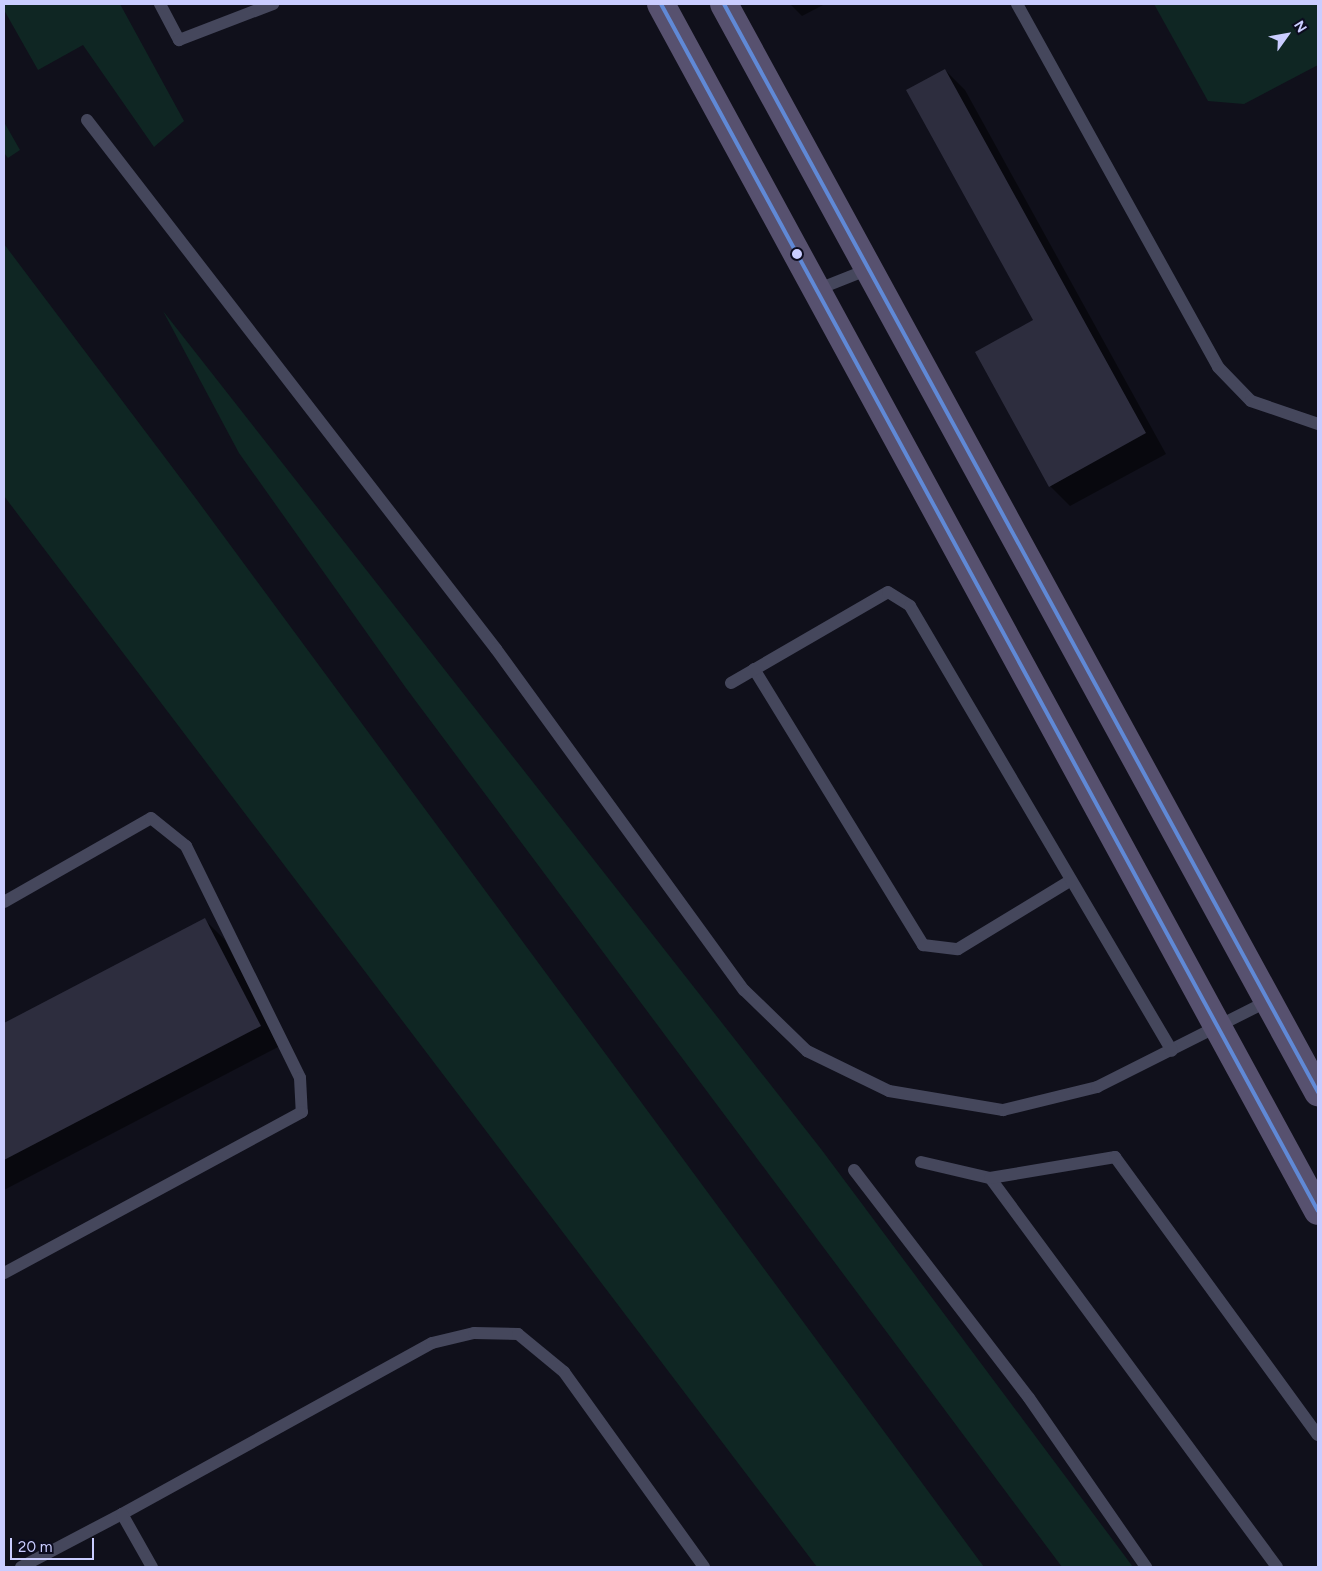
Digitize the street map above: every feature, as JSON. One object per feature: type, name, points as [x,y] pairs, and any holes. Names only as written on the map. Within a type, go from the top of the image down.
[{"type":"main road","points":[[662,4],[1318,1211]]},
{"type":"main road","points":[[724,4],[1318,1092]]},
{"type":"lane","points":[[160,4],[180,40],[273,4]]},
{"type":"lane","points":[[1017,4],[1218,367],[1251,401],[1318,424]]},
{"type":"lane","points":[[86,120],[496,648],[744,990],[807,1050],[888,1091],[1003,1110],[1097,1087],[1218,1028],[1268,1001]]},
{"type":"lane","points":[[816,290],[869,269]]},
{"type":"lane","points":[[731,683],[888,592],[910,606],[1070,881],[1172,1051]]},
{"type":"lane","points":[[754,669],[922,945],[958,949],[1070,881]]},
{"type":"lane","points":[[4,902],[151,818],[186,846],[300,1078],[302,1112],[4,1273]]},
{"type":"lane","points":[[921,1162],[990,1178],[1115,1157],[1318,1435]]},
{"type":"lane","points":[[854,1170],[1029,1398],[1146,1567]]},
{"type":"lane","points":[[990,1178],[1278,1567]]},
{"type":"lane","points":[[21,1567],[122,1514],[432,1343],[474,1333],[518,1334],[564,1372],[704,1567]]},
{"type":"lane","points":[[122,1514],[152,1567]]},
{"type":"green space","points":[[4,4],[120,4],[184,121],[154,147],[83,45],[38,70],[4,10]]},
{"type":"green space","points":[[1154,4],[1318,4],[1318,65],[1244,104],[1208,101]]},
{"type":"green space","points":[[4,122],[20,150],[8,158],[4,153]]},
{"type":"green space","points":[[4,244],[197,500],[984,1567],[817,1567],[4,496]]},
{"type":"green space","points":[[163,311],[821,1149],[1133,1567],[1062,1567],[406,688],[239,453]]},
{"type":"building","points":[[945,69],[1146,433],[1049,487],[975,352],[1033,320],[906,90]]},
{"type":"building","points":[[205,918],[261,1026],[4,1160],[4,1023]]},
{"type":"transit line","points":[[661,4],[1318,1211]]},
{"type":"transit line","points":[[724,4],[1318,1092]]}]
